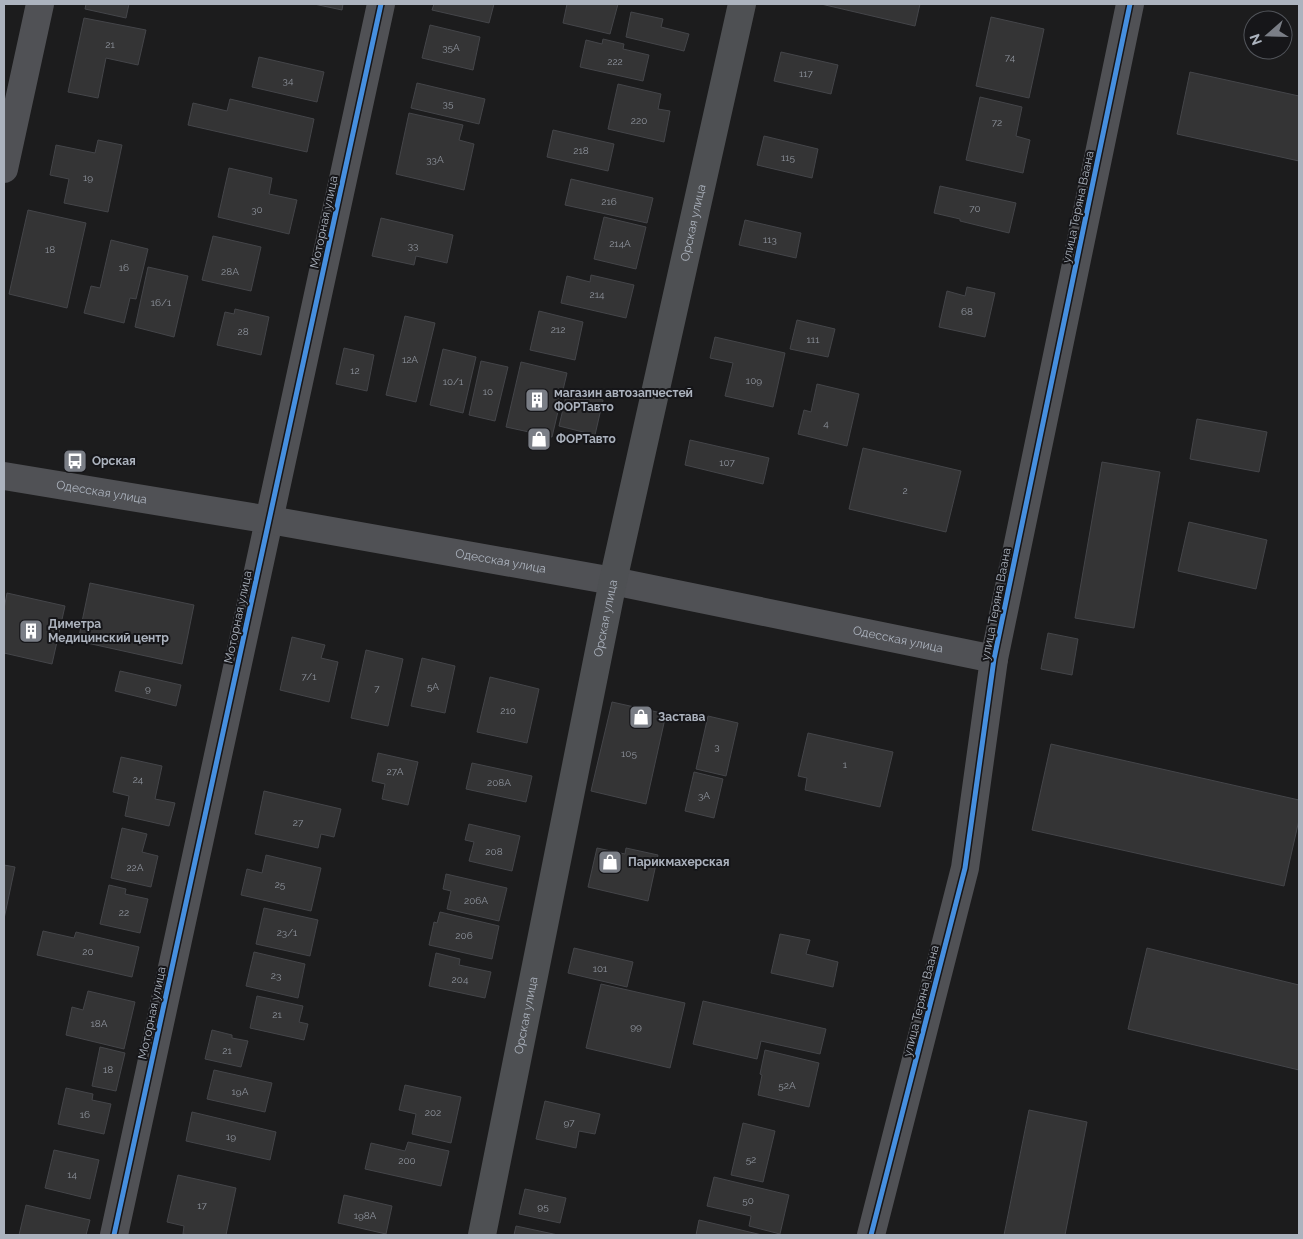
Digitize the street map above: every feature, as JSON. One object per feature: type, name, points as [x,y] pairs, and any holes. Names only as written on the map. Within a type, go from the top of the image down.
[{"type":"main road","name":"Орская улица","points":[[482,1235],[613,581],[742,4]]},
{"type":"street","points":[[4,169],[40,4]]},
{"type":"street","name":"Моторная улица","points":[[114,1235],[381,4]]},
{"type":"street","name":"улица Теряна Ваана","points":[[872,1235],[965,868],[994,660],[1130,4]]},
{"type":"street","name":"Одесская улица","points":[[4,476],[270,520],[613,581],[994,660]]},
{"type":"building","points":[[86,4],[129,4],[126,18],[85,9]]},
{"type":"building","points":[[314,4],[343,4],[342,10]]},
{"type":"building","points":[[434,4],[494,4],[489,23],[432,10]]},
{"type":"building","points":[[567,4],[618,4],[610,34],[563,23]]},
{"type":"building","points":[[821,4],[920,4],[915,26]]},
{"type":"building","points":[[631,12],[663,19],[661,27],[689,34],[684,51],[626,37]]},
{"type":"building","points":[[991,17],[1044,29],[1029,98],[976,86]]},
{"type":"building","points":[[84,18],[146,30],[138,65],[106,58],[98,98],[68,92]]},
{"type":"building","points":[[430,25],[480,37],[473,70],[422,58]]},
{"type":"building","points":[[603,39],[624,44],[623,49],[649,55],[643,81],[580,67],[586,40],[602,44]]},
{"type":"building","points":[[781,52],[838,65],[831,94],[774,81]]},
{"type":"building","points":[[259,57],[324,72],[317,102],[252,87]]},
{"type":"building","points":[[1190,72],[1299,96],[1299,161],[1177,134]]},
{"type":"building","points":[[417,83],[485,99],[479,124],[411,108]]},
{"type":"building","points":[[618,84],[661,94],[658,109],[670,111],[664,142],[608,129]]},
{"type":"building","points":[[980,97],[1022,107],[1016,136],[1030,140],[1023,173],[966,160]]},
{"type":"building","points":[[230,99],[314,119],[307,152],[188,125],[193,103],[227,111]]},
{"type":"building","points":[[409,113],[463,125],[459,140],[474,144],[464,190],[396,174]]},
{"type":"building","points":[[553,130],[614,144],[608,171],[547,157]]},
{"type":"building","points":[[764,136],[818,149],[812,178],[757,165]]},
{"type":"building","points":[[98,140],[122,145],[108,212],[64,203],[69,179],[50,175],[56,145],[95,153]]},
{"type":"building","points":[[229,168],[272,178],[269,194],[297,200],[289,234],[218,217]]},
{"type":"building","points":[[571,179],[653,198],[647,223],[565,205]]},
{"type":"building","points":[[940,186],[1016,203],[1009,233],[934,213]]},
{"type":"building","points":[[28,210],[86,223],[67,308],[9,294]]},
{"type":"building","points":[[604,217],[646,227],[636,269],[594,259]]},
{"type":"building","points":[[381,218],[453,235],[447,263],[416,256],[414,265],[372,256]]},
{"type":"building","points":[[745,220],[801,233],[796,258],[739,245]]},
{"type":"building","points":[[213,236],[261,247],[251,291],[202,280]]},
{"type":"building","points":[[111,240],[148,249],[136,299],[130,298],[124,323],[84,313],[91,286],[100,288]]},
{"type":"building","points":[[148,267],[188,276],[174,337],[135,327]]},
{"type":"building","points":[[591,275],[634,285],[626,318],[561,303],[567,276],[590,282]]},
{"type":"building","points":[[967,287],[995,293],[985,337],[939,327],[947,291],[965,296]]},
{"type":"building","points":[[235,309],[269,317],[261,355],[217,345],[225,312],[234,314]]},
{"type":"building","points":[[539,311],[583,322],[575,360],[530,350]]},
{"type":"building","points":[[405,316],[435,323],[416,402],[386,395]]},
{"type":"building","points":[[797,320],[835,329],[828,357],[790,349]]},
{"type":"building","points":[[715,337],[785,353],[773,407],[725,396],[733,363],[710,358]]},
{"type":"building","points":[[344,348],[374,355],[367,391],[336,384]]},
{"type":"building","points":[[443,349],[476,357],[463,413],[430,405]]},
{"type":"building","points":[[481,361],[508,367],[495,421],[469,415]]},
{"type":"building","name":"магазин автозапчестей ФОРТавто","points":[[521,362],[567,373],[552,437],[506,427]]},
{"type":"building","points":[[817,384],[859,394],[847,446],[798,434],[804,410],[811,412]]},
{"type":"building","points":[[567,392],[603,400],[595,435],[559,426]]},
{"type":"building","points":[[1197,419],[1267,432],[1259,472],[1190,459]]},
{"type":"building","points":[[690,440],[769,458],[763,484],[685,465]]},
{"type":"building","points":[[863,448],[961,471],[946,532],[849,509]]},
{"type":"building","points":[[1102,462],[1160,472],[1134,628],[1075,618]]},
{"type":"building","points":[[1189,522],[1267,540],[1256,589],[1178,571]]},
{"type":"building","points":[[90,583],[194,605],[182,664],[78,641]]},
{"type":"building","name":"Диметра Медицинский центр","points":[[7,593],[65,606],[52,664],[4,653],[4,609]]},
{"type":"building","points":[[1048,633],[1078,639],[1072,675],[1041,669]]},
{"type":"building","points":[[292,637],[325,645],[321,658],[338,662],[329,702],[280,690]]},
{"type":"building","points":[[366,650],[403,659],[388,726],[351,718]]},
{"type":"building","points":[[422,658],[455,666],[445,713],[411,706]]},
{"type":"building","points":[[120,671],[181,685],[176,706],[115,691]]},
{"type":"building","points":[[490,677],[539,689],[527,743],[477,732]]},
{"type":"building","points":[[612,702],[666,714],[646,804],[591,791]]},
{"type":"building","points":[[708,716],[738,723],[726,776],[696,769]]},
{"type":"building","points":[[808,733],[893,752],[880,807],[805,790],[807,778],[798,776]]},
{"type":"building","points":[[1051,744],[1299,800],[1299,820],[1284,886],[1032,830]]},
{"type":"building","points":[[378,753],[418,762],[408,805],[382,799],[385,784],[372,781]]},
{"type":"building","points":[[121,757],[162,766],[155,799],[175,803],[169,826],[125,816],[129,796],[113,792]]},
{"type":"building","points":[[472,763],[532,776],[526,802],[466,789]]},
{"type":"building","points":[[694,772],[723,779],[714,818],[685,811]]},
{"type":"building","points":[[264,791],[341,809],[334,837],[321,834],[318,848],[255,834]]},
{"type":"building","points":[[469,824],[520,836],[512,871],[469,861],[474,842],[465,840]]},
{"type":"building","points":[[122,828],[147,834],[142,852],[158,856],[151,887],[111,878]]},
{"type":"building","points":[[597,848],[625,854],[626,848],[658,855],[648,901],[588,887]]},
{"type":"building","points":[[266,855],[321,868],[311,911],[241,895],[247,869],[262,873]]},
{"type":"building","points":[[4,865],[15,867],[4,919]]},
{"type":"building","points":[[446,874],[507,888],[499,921],[447,909],[451,891],[443,889]]},
{"type":"building","points":[[109,885],[126,889],[125,894],[148,899],[140,933],[100,924]]},
{"type":"building","points":[[264,908],[318,920],[310,956],[256,944]]},
{"type":"building","points":[[440,912],[499,926],[492,959],[429,945],[434,922],[437,923]]},
{"type":"building","points":[[43,931],[74,938],[76,932],[139,947],[132,977],[37,955]]},
{"type":"building","points":[[780,934],[810,940],[806,954],[838,962],[833,987],[771,973]]},
{"type":"building","points":[[574,948],[633,962],[627,987],[568,973]]},
{"type":"building","points":[[1147,948],[1299,985],[1299,1070],[1128,1029]]},
{"type":"building","points":[[254,952],[305,964],[298,998],[246,986]]},
{"type":"building","points":[[436,953],[460,959],[459,965],[491,972],[485,998],[429,986]]},
{"type":"building","points":[[601,984],[685,1003],[670,1068],[586,1048]]},
{"type":"building","points":[[88,991],[135,1002],[124,1049],[66,1035],[72,1007],[83,1010]]},
{"type":"building","points":[[257,996],[303,1006],[299,1022],[308,1024],[304,1040],[250,1028]]},
{"type":"building","points":[[703,1001],[826,1029],[820,1054],[761,1041],[757,1059],[693,1044]]},
{"type":"building","points":[[212,1030],[232,1035],[232,1038],[248,1041],[241,1067],[205,1059]]},
{"type":"building","points":[[100,1047],[125,1053],[116,1091],[92,1086]]},
{"type":"building","points":[[765,1050],[819,1063],[809,1107],[758,1095]]},
{"type":"building","points":[[214,1070],[272,1083],[265,1112],[207,1099]]},
{"type":"building","points":[[405,1085],[461,1097],[451,1143],[412,1134],[416,1114],[399,1110]]},
{"type":"building","points":[[66,1088],[93,1094],[92,1100],[111,1104],[104,1134],[58,1124]]},
{"type":"building","points":[[545,1101],[600,1114],[595,1134],[579,1131],[576,1148],[536,1139]]},
{"type":"building","points":[[1029,1110],[1087,1122],[1065,1235],[1004,1235]]},
{"type":"building","points":[[192,1112],[276,1132],[270,1160],[186,1141]]},
{"type":"building","points":[[743,1123],[775,1131],[763,1182],[731,1175]]},
{"type":"building","points":[[408,1142],[449,1151],[441,1186],[365,1169],[371,1143],[405,1151]]},
{"type":"building","points":[[54,1150],[99,1160],[90,1199],[45,1188]]},
{"type":"building","points":[[178,1175],[236,1188],[226,1235],[183,1234],[184,1226],[167,1222]]},
{"type":"building","points":[[714,1177],[789,1195],[780,1234],[749,1226],[751,1216],[707,1206]]},
{"type":"building","points":[[525,1189],[566,1198],[560,1223],[519,1214]]},
{"type":"building","points":[[344,1195],[392,1206],[386,1234],[338,1223]]},
{"type":"building","points":[[26,1205],[90,1220],[86,1235],[19,1235]]},
{"type":"building","points":[[699,1220],[762,1235],[696,1235]]},
{"type":"building","points":[[516,1226],[558,1235],[514,1235]]},
{"type":"cycle path","points":[[114,1235],[381,4]]},
{"type":"cycle path","points":[[871,1235],[965,868],[994,659],[1130,4]]},
{"type":"place","name":"магазин автозапчестей ФОРТавто","points":[[537,400]]},
{"type":"place","name":"ФОРТавто","points":[[539,439]]},
{"type":"place","name":"Орская","points":[[75,461]]},
{"type":"place","name":"Диметра Медицинский центр","points":[[31,631]]},
{"type":"place","name":"Застава","points":[[641,717]]},
{"type":"place","name":"Парикмахерская","points":[[610,862]]}]
